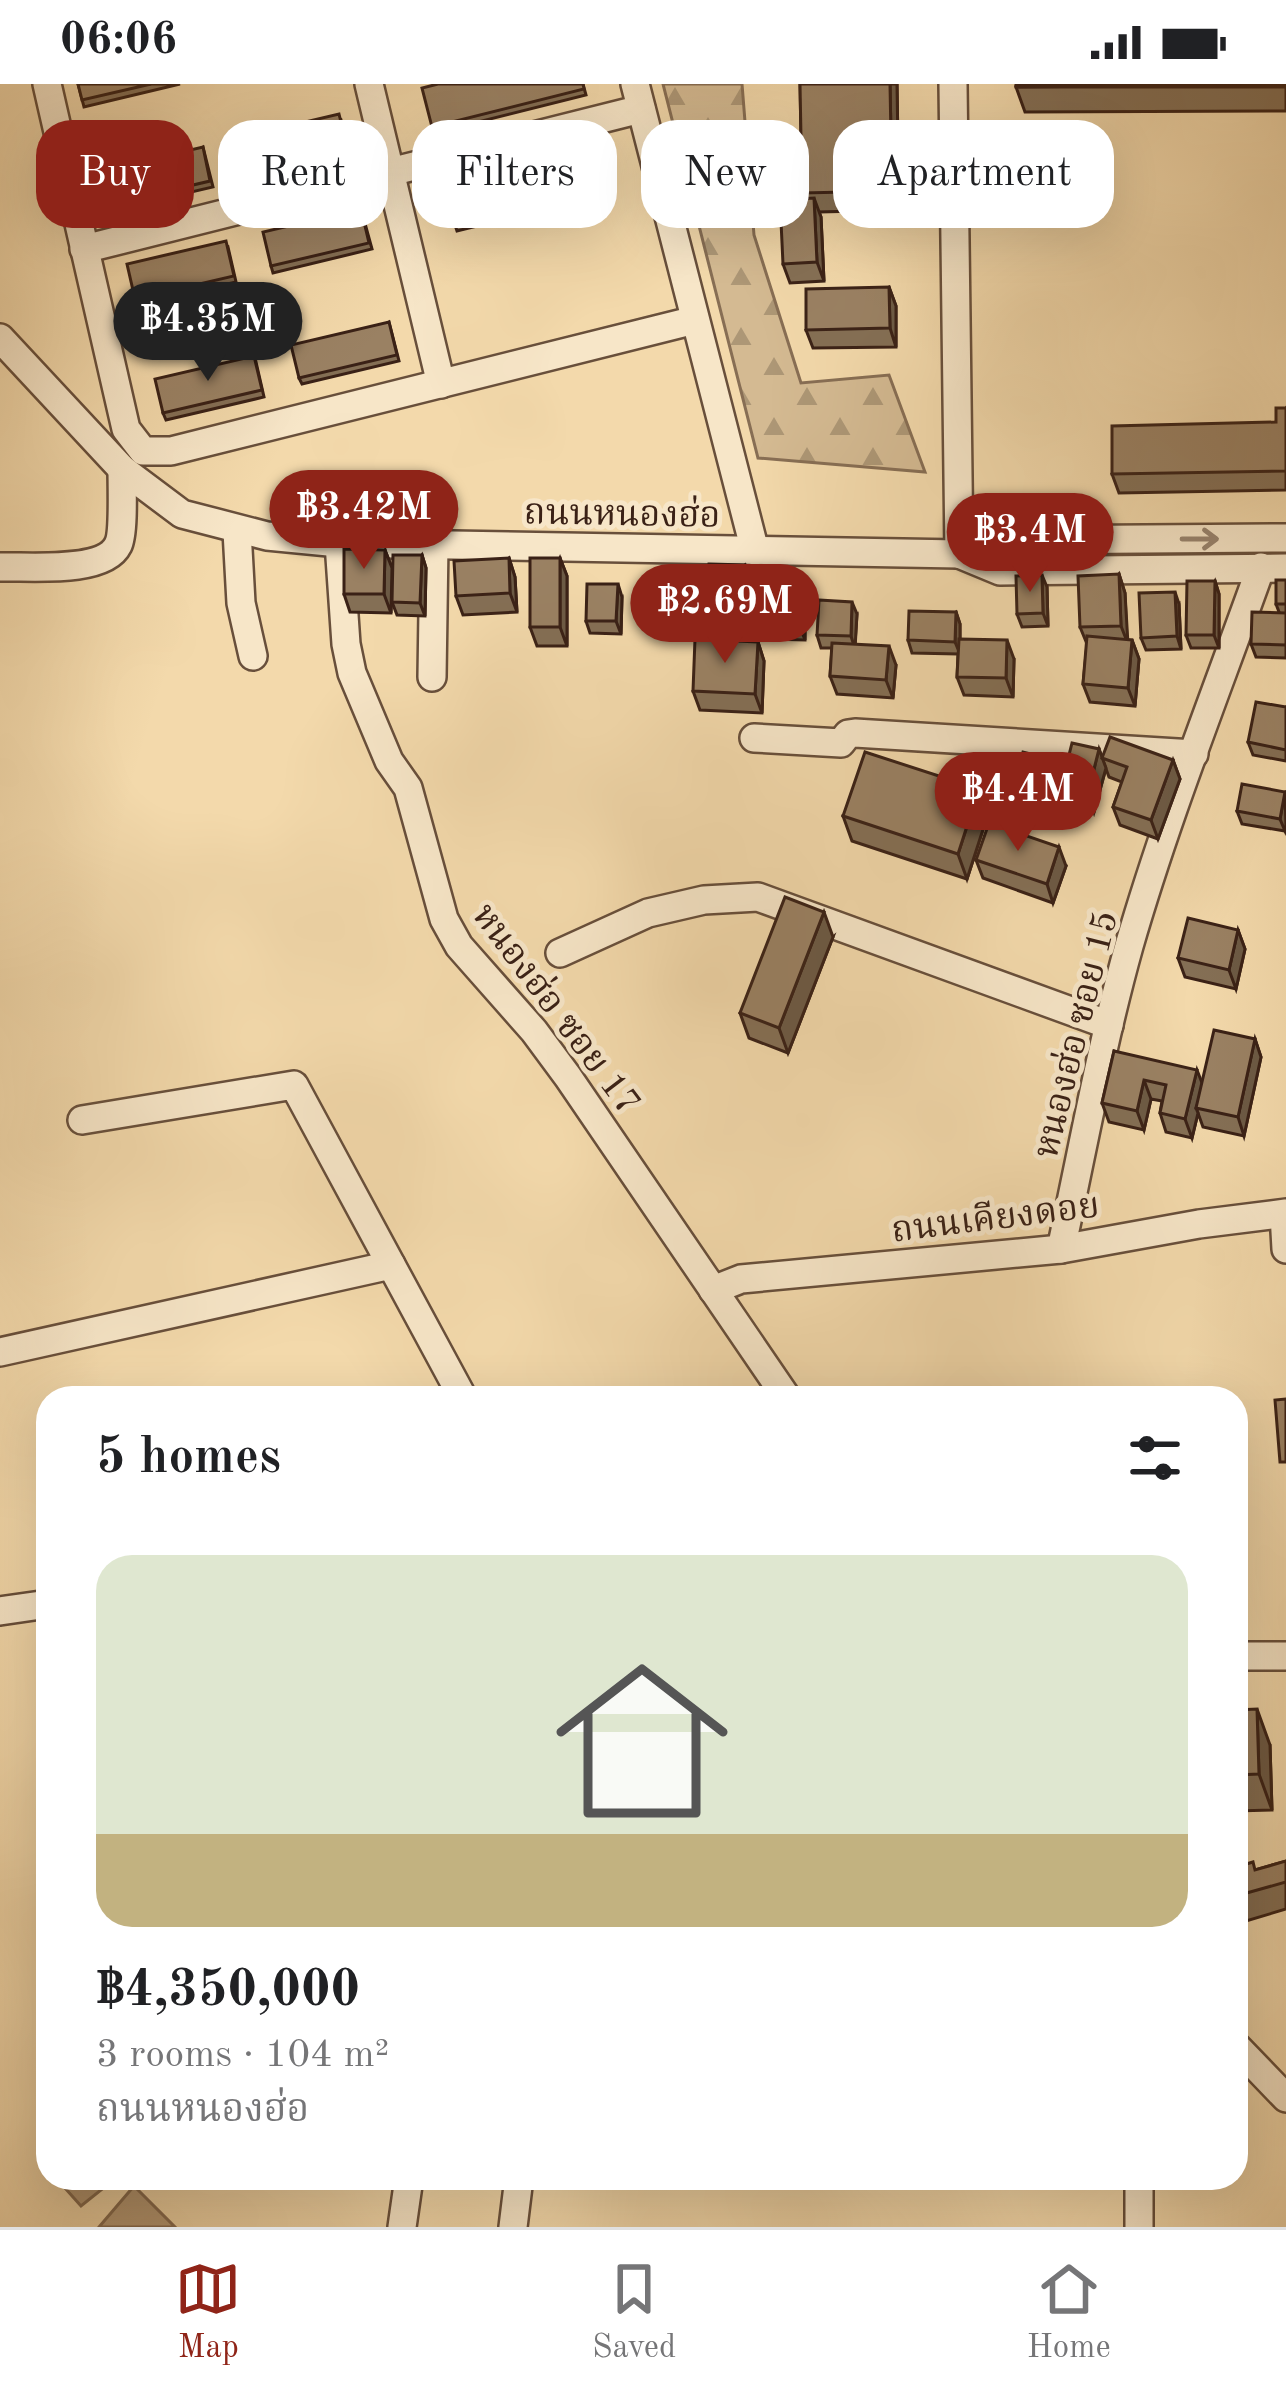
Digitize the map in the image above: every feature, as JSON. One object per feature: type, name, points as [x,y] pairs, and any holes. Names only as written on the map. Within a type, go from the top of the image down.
[{"type":"street","points":[[47,84],[126,429],[143,451],[171,451],[694,320]]},
{"type":"street","points":[[370,84],[442,384]]},
{"type":"street","points":[[953,84],[959,554]]},
{"type":"street","points":[[84,249],[391,172],[638,96],[755,550]]},
{"type":"street","name":"ถนนหนองฮ่อ","points":[[5,346],[122,469],[182,514],[267,536],[339,543],[959,554],[1005,540],[1286,538]]},
{"type":"street","points":[[0,567],[80,565],[106,559],[120,544],[122,469]]},
{"type":"street","points":[[237,530],[241,604],[253,656]]},
{"type":"street","name":"หนองฮ่อ ซอย 17","points":[[339,543],[352,673],[389,760],[408,788],[444,919],[459,946],[534,1030],[568,1077],[779,1386]]},
{"type":"street","points":[[432,677],[434,544]]},
{"type":"street","name":"ถนนหนองฮ่อ","points":[[959,554],[1000,571],[1274,567]]},
{"type":"street","name":"หนองฮ่อ ซอย 15","points":[[1061,1249],[1129,947],[1194,754],[1274,567]]},
{"type":"street","points":[[754,738],[841,743],[848,734],[856,733],[1194,754]]},
{"type":"street","points":[[560,952],[648,913],[704,899],[758,897],[1109,1025]]},
{"type":"street","points":[[82,1120],[294,1085],[457,1386]]},
{"type":"street","points":[[1285,1214],[1286,1249]]},
{"type":"street","name":"ถนนเคียงดอย","points":[[713,1290],[741,1279],[1061,1249],[1285,1214]]},
{"type":"street","points":[[0,1352],[391,1264]]},
{"type":"street","points":[[0,1611],[36,1606]]},
{"type":"street","points":[[1248,1656],[1286,1656]]},
{"type":"street","points":[[1248,2058],[1286,2098]]},
{"type":"street","points":[[402,2227],[408,2190]]},
{"type":"street","points":[[513,2227],[518,2190]]},
{"type":"street","points":[[1139,2190],[1139,2227]]},
{"type":"green space","points":[[663,84],[742,84],[745,120],[672,120]]},
{"type":"green space","points":[[700,228],[753,228],[801,383],[889,375],[925,472],[758,458]]},
{"type":"shaded area","points":[[67,2190],[101,2190],[81,2206]]},
{"type":"shaded area","points":[[131,2190],[138,2190],[175,2227],[99,2227]]},
{"type":"building","points":[[78,84],[151,84],[82,100]]},
{"type":"building","points":[[438,84],[583,84],[584,89],[460,120],[430,120],[422,88]]},
{"type":"building","points":[[800,84],[890,84],[891,120],[833,120],[833,192],[809,193],[809,120],[801,120]]},
{"type":"building","points":[[1286,84],[1286,87],[1016,87]]},
{"type":"building","points":[[203,147],[210,181],[194,185],[194,149]]},
{"type":"building","points":[[809,198],[814,198],[817,262],[783,264],[781,228],[809,228]]},
{"type":"building","points":[[365,228],[369,243],[271,266],[263,232]]},
{"type":"building","points":[[226,241],[234,276],[135,299],[127,264]]},
{"type":"building","points":[[889,287],[890,328],[806,330],[806,289]]},
{"type":"building","points":[[389,322],[397,355],[299,378],[291,345]]},
{"type":"building","points":[[254,356],[262,390],[163,413],[155,379]]},
{"type":"building","points":[[1276,408],[1286,408],[1286,471],[1112,474],[1112,426],[1276,422]]},
{"type":"building","points":[[344,549],[385,550],[384,594],[344,594]]},
{"type":"building","points":[[393,555],[422,555],[420,603],[392,602]]},
{"type":"building","points":[[509,558],[510,593],[456,596],[454,561]]},
{"type":"building","points":[[530,558],[560,558],[560,627],[530,627]]},
{"type":"building","points":[[709,564],[745,565],[744,595],[708,594]]},
{"type":"building","points":[[1119,574],[1121,626],[1080,627],[1078,576]]},
{"type":"building","points":[[1042,575],[1043,613],[1017,614],[1016,576]]},
{"type":"building","points":[[1276,580],[1286,580],[1286,604],[1276,604]]},
{"type":"building","points":[[1187,581],[1215,581],[1214,635],[1186,635]]},
{"type":"building","points":[[587,584],[618,584],[616,621],[586,621]]},
{"type":"building","points":[[765,591],[801,592],[800,627],[764,627]]},
{"type":"building","points":[[1175,592],[1177,636],[1141,638],[1139,593]]},
{"type":"building","points":[[819,600],[852,602],[851,636],[817,635]]},
{"type":"building","points":[[909,611],[956,612],[955,642],[908,640]]},
{"type":"building","points":[[1252,612],[1286,613],[1286,645],[1251,644]]},
{"type":"building","points":[[1087,636],[1132,640],[1128,688],[1083,684]]},
{"type":"building","points":[[695,639],[758,642],[755,694],[693,691]]},
{"type":"building","points":[[959,639],[1007,640],[1006,678],[957,677]]},
{"type":"building","points":[[832,643],[889,646],[886,680],[830,676]]},
{"type":"building","points":[[1256,702],[1286,707],[1286,750],[1248,742]]},
{"type":"building","points":[[1110,737],[1173,760],[1151,820],[1113,807],[1127,767],[1102,758]]},
{"type":"building","points":[[1072,743],[1099,749],[1088,793],[1017,775],[1023,752],[1067,763]]},
{"type":"building","points":[[865,752],[979,789],[958,854],[843,816]]},
{"type":"building","points":[[1242,784],[1285,792],[1280,819],[1237,811]]},
{"type":"building","points":[[989,823],[1059,847],[1047,884],[976,860]]},
{"type":"building","points":[[785,897],[824,912],[779,1028],[740,1013]]},
{"type":"building","points":[[1188,918],[1238,930],[1229,970],[1178,958]]},
{"type":"building","points":[[1214,1030],[1255,1039],[1238,1117],[1196,1108]]},
{"type":"building","points":[[1114,1051],[1197,1070],[1185,1119],[1160,1113],[1166,1085],[1144,1080],[1137,1111],[1102,1103]]},
{"type":"building","points":[[1286,1399],[1286,1462],[1280,1462],[1275,1400]]},
{"type":"building","points":[[1248,1709],[1257,1709],[1259,1774],[1248,1774]]},
{"type":"building","points":[[1286,1861],[1286,1882],[1248,1893],[1248,1863],[1253,1862],[1255,1870]]}]
